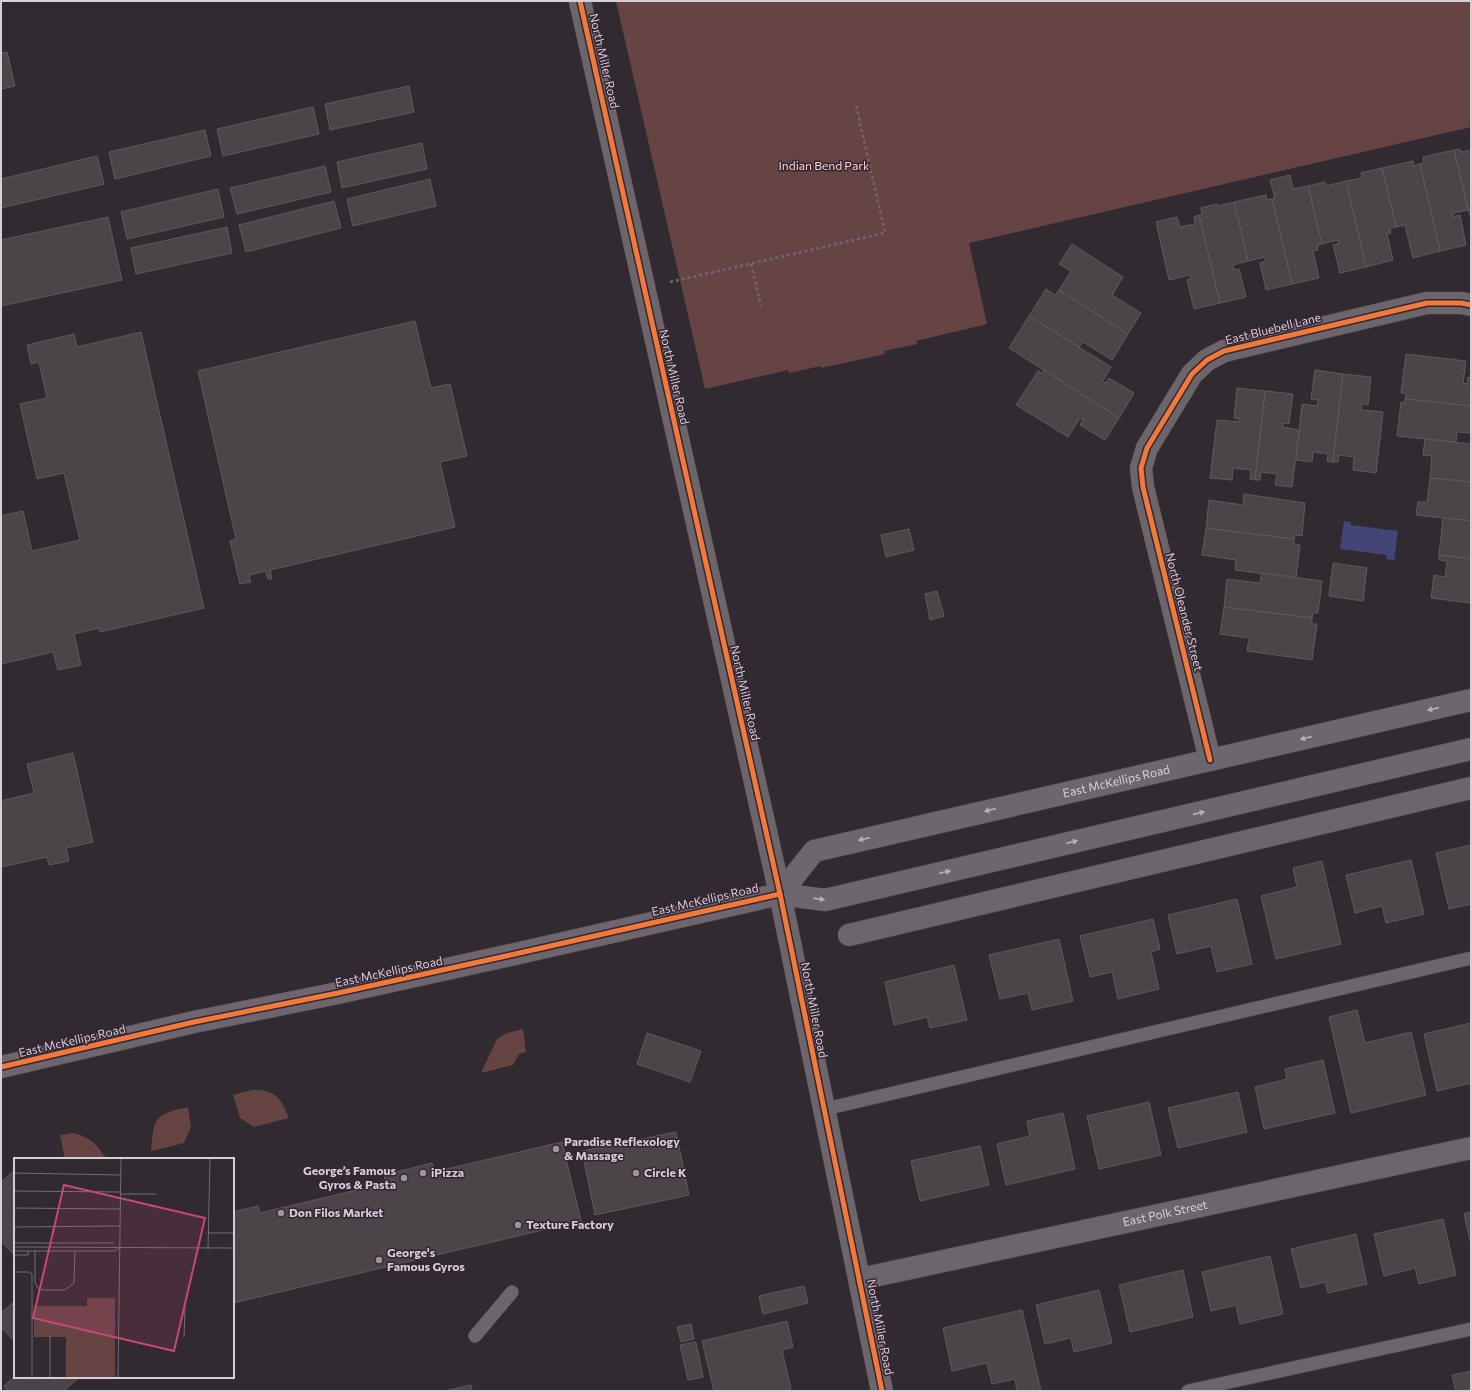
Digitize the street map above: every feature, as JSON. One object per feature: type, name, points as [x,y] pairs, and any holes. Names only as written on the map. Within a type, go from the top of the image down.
[{"type":"main road","name":"East McKellips Road","points":[[780,894],[814,850],[1471,700]]},
{"type":"main road","name":"East McKellips Road","points":[[1,1068],[194,1022],[330,995],[780,894],[825,900],[1471,750]]},
{"type":"street","name":"North Miller Road","points":[[580,1],[780,894],[882,1391]]},
{"type":"street","name":"East Bluebell Lane","points":[[1141,468],[1147,448],[1192,374],[1207,360],[1224,351],[1427,303],[1461,303],[1471,305]]},
{"type":"street","name":"North Oleander Street","points":[[1141,468],[1143,487],[1210,760]]},
{"type":"street","points":[[849,935],[1471,788]]},
{"type":"street","name":"East Polk Street","points":[[860,1279],[1471,1148]]},
{"type":"lane","points":[[824,1109],[1471,958]]},
{"type":"lane","points":[[475,1336],[512,1292]]},
{"type":"lane","points":[[1188,1391],[1471,1329]]},
{"type":"path","points":[[644,288],[885,233],[856,105]]},
{"type":"path","points":[[751,264],[761,306]]},
{"type":"green space","name":"Indian Bend Park","points":[[616,1],[1469,1],[1471,9],[1471,127],[969,243],[987,324],[916,341],[917,344],[884,351],[885,354],[821,368],[821,366],[789,373],[788,370],[705,389]]},
{"type":"green space","points":[[523,1029],[526,1052],[519,1054],[513,1065],[481,1073],[497,1039],[507,1033]]},
{"type":"green space","points":[[252,1090],[266,1091],[276,1096],[283,1105],[289,1118],[254,1127],[240,1118],[233,1095]]},
{"type":"green space","points":[[188,1107],[191,1127],[184,1143],[151,1151],[153,1131],[158,1119],[168,1112]]},
{"type":"green space","points":[[73,1133],[89,1139],[105,1158],[65,1158],[60,1135]]},
{"type":"water","points":[[1344,521],[1351,522],[1351,525],[1398,531],[1394,561],[1386,559],[1387,555],[1340,549]]},
{"type":"building","points":[[7,52],[15,86],[1,89],[1,53]]},
{"type":"building","points":[[409,86],[414,112],[330,130],[325,104]]},
{"type":"building","points":[[313,107],[319,134],[223,156],[217,129]]},
{"type":"building","points":[[205,130],[211,156],[115,179],[109,152]]},
{"type":"building","points":[[422,143],[427,169],[342,188],[337,162]]},
{"type":"building","points":[[1460,149],[1461,152],[1471,150],[1471,219],[1454,150]]},
{"type":"building","points":[[1454,150],[1468,210],[1453,213],[1453,217],[1460,215],[1466,245],[1440,251],[1420,164],[1424,163],[1423,157]]},
{"type":"building","points":[[97,156],[104,184],[1,208],[1,179]]},
{"type":"building","points":[[1413,161],[1414,166],[1420,164],[1440,251],[1413,258],[1405,225],[1396,227],[1382,168]]},
{"type":"building","points":[[325,166],[331,192],[237,214],[230,188]]},
{"type":"building","points":[[1382,168],[1396,227],[1390,228],[1391,233],[1387,234],[1393,260],[1366,267],[1346,181],[1362,178],[1361,173]]},
{"type":"building","points":[[1290,175],[1293,189],[1308,186],[1322,244],[1317,246],[1318,250],[1313,251],[1319,278],[1292,284],[1272,199],[1275,198],[1270,180]]},
{"type":"building","points":[[430,179],[436,206],[353,226],[347,199]]},
{"type":"building","points":[[1346,181],[1366,267],[1340,273],[1333,245],[1339,244],[1338,240],[1322,244],[1308,186],[1325,182],[1326,186]]},
{"type":"building","points":[[218,189],[224,217],[127,239],[121,212]]},
{"type":"building","points":[[1266,195],[1267,200],[1272,199],[1292,284],[1266,290],[1260,263],[1266,261],[1265,257],[1248,261],[1234,202]]},
{"type":"building","points":[[334,201],[341,228],[246,252],[239,225]]},
{"type":"building","points":[[1234,202],[1248,261],[1233,265],[1234,270],[1239,269],[1246,297],[1220,303],[1199,215],[1202,215],[1201,208]]},
{"type":"building","points":[[1199,215],[1220,303],[1194,309],[1187,280],[1191,279],[1190,275],[1169,280],[1156,222],[1177,217],[1180,227],[1195,224],[1194,217]]},
{"type":"building","points":[[108,217],[122,280],[1,306],[1,240]]},
{"type":"building","points":[[227,227],[232,253],[136,274],[131,248]]},
{"type":"building","points":[[1072,244],[1123,277],[1112,295],[1141,313],[1128,334],[1059,290],[1071,271],[1059,264]]},
{"type":"building","points":[[1046,289],[1055,295],[1059,290],[1128,334],[1112,360],[1083,342],[1079,347],[1029,316]]},
{"type":"building","points":[[1029,316],[1111,367],[1103,381],[1106,383],[1109,378],[1134,393],[1119,418],[1009,348]]},
{"type":"building","points":[[415,321],[431,388],[450,384],[467,456],[440,462],[455,527],[270,570],[272,579],[268,579],[266,571],[249,575],[251,582],[240,584],[230,541],[236,539],[198,371]]},
{"type":"building","points":[[141,332],[204,608],[100,632],[99,628],[74,634],[81,665],[58,670],[53,652],[1,664],[1,516],[23,511],[32,551],[80,540],[64,473],[37,479],[20,404],[47,398],[39,362],[31,364],[27,345],[74,334],[77,347]]},
{"type":"building","points":[[1406,354],[1466,361],[1463,383],[1467,384],[1468,377],[1471,378],[1471,406],[1405,399],[1406,393],[1401,393]]},
{"type":"building","points":[[1044,370],[1119,418],[1105,440],[1080,425],[1083,420],[1080,418],[1068,437],[1016,405],[1038,371],[1042,373]]},
{"type":"building","points":[[1315,370],[1343,374],[1333,462],[1327,461],[1328,454],[1313,452],[1312,462],[1296,460],[1302,404],[1317,406],[1318,400],[1311,399]]},
{"type":"building","points":[[1343,374],[1371,377],[1368,405],[1362,404],[1361,410],[1383,412],[1376,473],[1353,470],[1354,457],[1339,455],[1338,462],[1333,462]]},
{"type":"building","points":[[1237,388],[1265,391],[1255,480],[1250,479],[1251,470],[1233,468],[1232,480],[1210,478],[1217,420],[1239,422],[1239,419],[1234,418]]},
{"type":"building","points":[[1265,391],[1293,394],[1289,424],[1283,423],[1283,427],[1299,430],[1292,487],[1275,485],[1277,474],[1261,472],[1260,480],[1255,480]]},
{"type":"building","points":[[1405,399],[1471,406],[1471,433],[1457,432],[1456,442],[1397,436],[1401,402],[1405,403]]},
{"type":"building","points":[[1425,439],[1471,444],[1471,482],[1430,478],[1432,456],[1423,455]]},
{"type":"building","points":[[1430,478],[1471,482],[1471,521],[1416,515],[1418,502],[1427,502]]},
{"type":"building","points":[[1244,494],[1305,503],[1302,536],[1295,535],[1294,539],[1206,528],[1209,500],[1243,505]]},
{"type":"building","points":[[1443,518],[1471,521],[1471,559],[1439,555]]},
{"type":"building","points":[[1206,528],[1294,539],[1294,544],[1300,545],[1296,578],[1235,570],[1236,560],[1202,555]]},
{"type":"building","points":[[909,529],[914,550],[886,557],[881,535]]},
{"type":"building","points":[[1439,555],[1471,559],[1471,603],[1431,598],[1434,575],[1445,577],[1447,561],[1439,560]]},
{"type":"building","points":[[1333,563],[1367,568],[1363,601],[1329,596]]},
{"type":"building","points":[[1262,573],[1322,581],[1318,613],[1313,613],[1312,618],[1224,607],[1227,579],[1260,583]]},
{"type":"building","points":[[937,591],[944,616],[930,620],[925,594]]},
{"type":"building","points":[[1224,607],[1312,618],[1312,624],[1317,624],[1312,660],[1247,651],[1249,638],[1220,634]]},
{"type":"building","points":[[73,753],[93,842],[66,848],[69,861],[49,865],[47,857],[1,867],[1,801],[34,793],[27,764]]},
{"type":"building","points":[[1471,845],[1471,904],[1449,909],[1436,853]]},
{"type":"building","points":[[1411,860],[1424,914],[1386,923],[1382,906],[1355,913],[1346,875]]},
{"type":"building","points":[[1322,861],[1341,944],[1276,959],[1261,896],[1297,887],[1293,868]]},
{"type":"building","points":[[1237,899],[1252,964],[1217,972],[1211,946],[1177,954],[1168,915]]},
{"type":"building","points":[[1153,919],[1160,949],[1151,952],[1159,989],[1118,999],[1112,972],[1090,977],[1080,936]]},
{"type":"building","points":[[1059,939],[1073,1001],[1032,1010],[1028,993],[1000,999],[989,955]]},
{"type":"building","points":[[954,965],[967,1020],[930,1028],[927,1017],[894,1025],[885,982]]},
{"type":"building","points":[[1357,1010],[1365,1043],[1411,1032],[1426,1095],[1351,1113],[1329,1017]]},
{"type":"building","points":[[1471,1023],[1471,1083],[1437,1091],[1424,1034]]},
{"type":"building","points":[[647,1033],[701,1051],[690,1082],[637,1064]]},
{"type":"building","points":[[1323,1060],[1335,1113],[1264,1129],[1255,1087],[1287,1079],[1285,1069]]},
{"type":"building","points":[[1238,1092],[1247,1132],[1178,1148],[1168,1108]]},
{"type":"building","points":[[1149,1102],[1161,1155],[1099,1169],[1087,1116]]},
{"type":"building","points":[[1063,1113],[1075,1169],[1006,1185],[997,1144],[1030,1136],[1027,1121]]},
{"type":"building","name":"Circle K","points":[[676,1132],[689,1195],[595,1215],[582,1151]]},
{"type":"building","points":[[562,1142],[581,1221],[234,1303],[234,1212],[258,1206],[260,1213],[386,1183],[384,1175],[432,1163],[434,1172]]},
{"type":"building","points":[[980,1146],[989,1185],[920,1201],[911,1161]]},
{"type":"building","points":[[13,1172],[14,1173],[14,1255],[1,1241],[1,1182]]},
{"type":"building","points":[[1471,1212],[1471,1244],[1464,1214]]},
{"type":"building","points":[[1443,1219],[1456,1275],[1419,1284],[1415,1268],[1384,1276],[1374,1234]]},
{"type":"building","points":[[1356,1234],[1367,1284],[1328,1293],[1325,1282],[1301,1288],[1291,1249]]},
{"type":"building","points":[[1270,1256],[1283,1314],[1240,1324],[1236,1305],[1211,1311],[1202,1272]]},
{"type":"building","points":[[1183,1270],[1193,1317],[1130,1332],[1119,1285]]},
{"type":"building","points":[[804,1286],[808,1303],[763,1314],[759,1296]]},
{"type":"building","points":[[1099,1290],[1112,1343],[1074,1352],[1071,1338],[1045,1344],[1036,1305]]},
{"type":"building","points":[[14,1302],[14,1341],[3,1329],[1,1331],[1,1313]]},
{"type":"building","points":[[1022,1310],[1041,1391],[1017,1391],[1015,1379],[992,1384],[987,1363],[952,1371],[943,1328]]},
{"type":"building","points":[[787,1321],[793,1347],[782,1350],[791,1389],[784,1391],[714,1391],[702,1341]]},
{"type":"building","points":[[691,1324],[694,1339],[681,1342],[677,1327]]},
{"type":"building","points":[[696,1342],[703,1377],[688,1380],[680,1345]]},
{"type":"building","points":[[1471,1371],[1471,1391],[1456,1391],[1452,1375]]},
{"type":"building","points":[[14,1377],[78,1378],[64,1391],[8,1391],[4,1386]]},
{"type":"building","points":[[471,1385],[472,1391],[445,1391]]},
{"type":"cycle path","points":[[580,1],[780,894],[882,1391]]},
{"type":"cycle path","points":[[1210,760],[1143,487],[1141,468],[1147,448],[1192,374],[1207,360],[1224,351],[1427,303],[1461,303],[1471,305]]},
{"type":"cycle path","points":[[1,1067],[194,1022],[338,993],[780,894]]},
{"type":"place","name":"Paradise Reflexology & Massage","points":[[556,1149]]},
{"type":"place","name":"iPizza","points":[[423,1173]]},
{"type":"place","name":"Circle K","points":[[636,1173]]},
{"type":"place","name":"George’s Famous Gyros & Pasta","points":[[404,1178]]},
{"type":"place","name":"Don Filos Market","points":[[281,1213]]},
{"type":"place","name":"Texture Factory","points":[[518,1225]]},
{"type":"place","name":"George's Famous Gyros","points":[[379,1260]]}]
